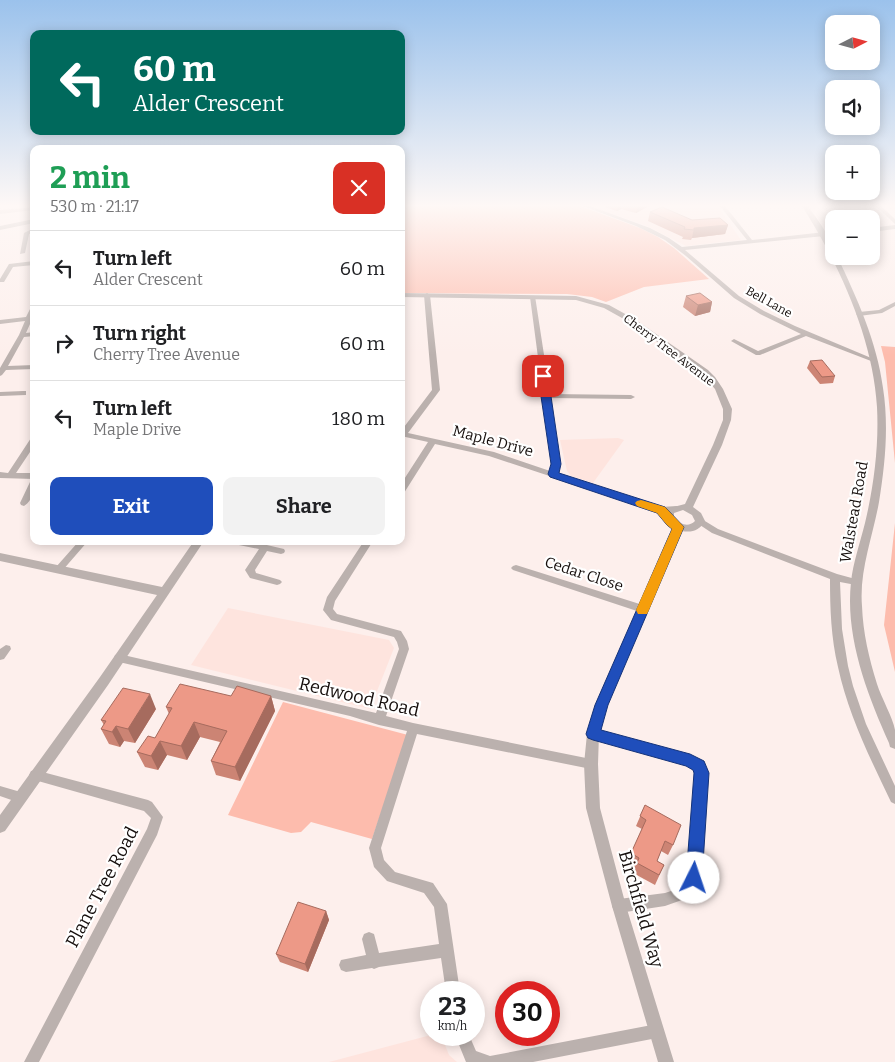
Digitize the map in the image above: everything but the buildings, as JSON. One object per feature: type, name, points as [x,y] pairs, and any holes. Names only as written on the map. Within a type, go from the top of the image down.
[{"type":"street","name":"Bell Lane","points":[[688,256],[732,294],[768,316],[805,334],[873,360]]},
{"type":"street","points":[[2,280],[11,265],[30,263]]},
{"type":"street","name":"Walstead Road","points":[[838,265],[860,314],[873,360],[881,405],[881,447],[877,490],[856,582],[860,645],[868,676],[895,744]]},
{"type":"street","name":"Cherry Tree Avenue","points":[[405,295],[590,300],[613,309],[647,330],[714,381],[723,398],[728,414],[727,421],[688,508]]},
{"type":"street","points":[[405,430],[436,390],[427,295]]},
{"type":"street","points":[[533,297],[556,464],[553,474]]},
{"type":"street","points":[[860,314],[880,312],[895,304]]},
{"type":"street","points":[[2,371],[22,335],[30,315]]},
{"type":"street","points":[[0,322],[28,319]]},
{"type":"street","points":[[22,335],[30,334]]},
{"type":"street","points":[[734,341],[758,354],[805,334]]},
{"type":"street","points":[[2,371],[30,368]]},
{"type":"street","points":[[0,394],[23,393]]},
{"type":"street","points":[[546,396],[631,396]]},
{"type":"street","name":"Maple Drive","points":[[405,435],[492,454],[553,474],[664,513],[671,522],[679,527]]},
{"type":"street","points":[[405,485],[433,441]]},
{"type":"street","points":[[10,475],[30,446]]},
{"type":"street","points":[[0,475],[30,476]]},
{"type":"street","points":[[24,503],[30,490]]},
{"type":"street","points":[[664,513],[674,508],[688,508],[694,511],[697,524]]},
{"type":"street","points":[[591,764],[593,734],[602,705],[679,527],[697,524],[835,577],[856,582]]},
{"type":"street","points":[[59,569],[80,545]]},
{"type":"street","points":[[0,826],[119,658],[195,545]]},
{"type":"street","points":[[251,545],[281,551]]},
{"type":"street","points":[[367,545],[330,600],[328,610],[334,617],[397,634],[402,641],[404,649],[379,720]]},
{"type":"street","points":[[264,548],[250,570],[253,576],[277,582]]},
{"type":"street","points":[[0,557],[164,592]]},
{"type":"street","name":"Cedar Close","points":[[516,568],[643,609]]},
{"type":"street","name":"Walstead Road","points":[[835,577],[839,648],[846,681],[857,713],[895,798]]},
{"type":"street","name":"Redwood Road","points":[[119,658],[413,728],[591,764]]},
{"type":"street","points":[[413,728],[375,848],[378,863],[391,877],[428,888],[440,904],[451,981]]},
{"type":"street","points":[[593,734],[690,760],[698,765],[702,773],[694,878],[691,890],[679,897],[665,901],[619,906]]},
{"type":"street","name":"Birchfield Way","points":[[591,764],[594,808],[619,906],[666,1062]]},
{"type":"street","name":"Plane Tree Road","points":[[31,1062],[153,831],[157,816],[148,806],[36,775]]},
{"type":"street","points":[[0,791],[20,797]]},
{"type":"street","points":[[370,939],[374,962]]},
{"type":"street","points":[[346,966],[446,950]]},
{"type":"street","points":[[494,1062],[657,1031]]},
{"type":"street","points":[[466,1046],[471,1057],[485,1062]]},
{"type":"shaded area","points":[[405,256],[683,256],[709,279],[644,287],[606,302],[592,297],[567,294],[405,293]]},
{"type":"shaded area","points":[[881,346],[895,347],[895,463],[885,362]]},
{"type":"shaded area","points":[[618,438],[624,440],[593,483],[571,476],[567,471],[560,440]]},
{"type":"shaded area","points":[[895,523],[895,672],[884,625]]},
{"type":"shaded area","points":[[228,608],[389,640],[394,648],[370,709],[191,665]]},
{"type":"shaded area","points":[[283,702],[408,735],[372,839],[311,822],[301,832],[291,833],[228,815]]},
{"type":"shaded area","points":[[420,1038],[420,1046],[445,1046],[449,1055],[457,1062],[329,1062]]},
{"type":"slow traffic","points":[[641,503],[661,510],[674,525],[679,527],[643,610]]},
{"type":"route","points":[[543,376],[556,464],[556,470],[553,474],[661,510],[674,525],[679,527],[602,705],[593,734],[690,760],[698,765],[702,773],[694,878]]}]
